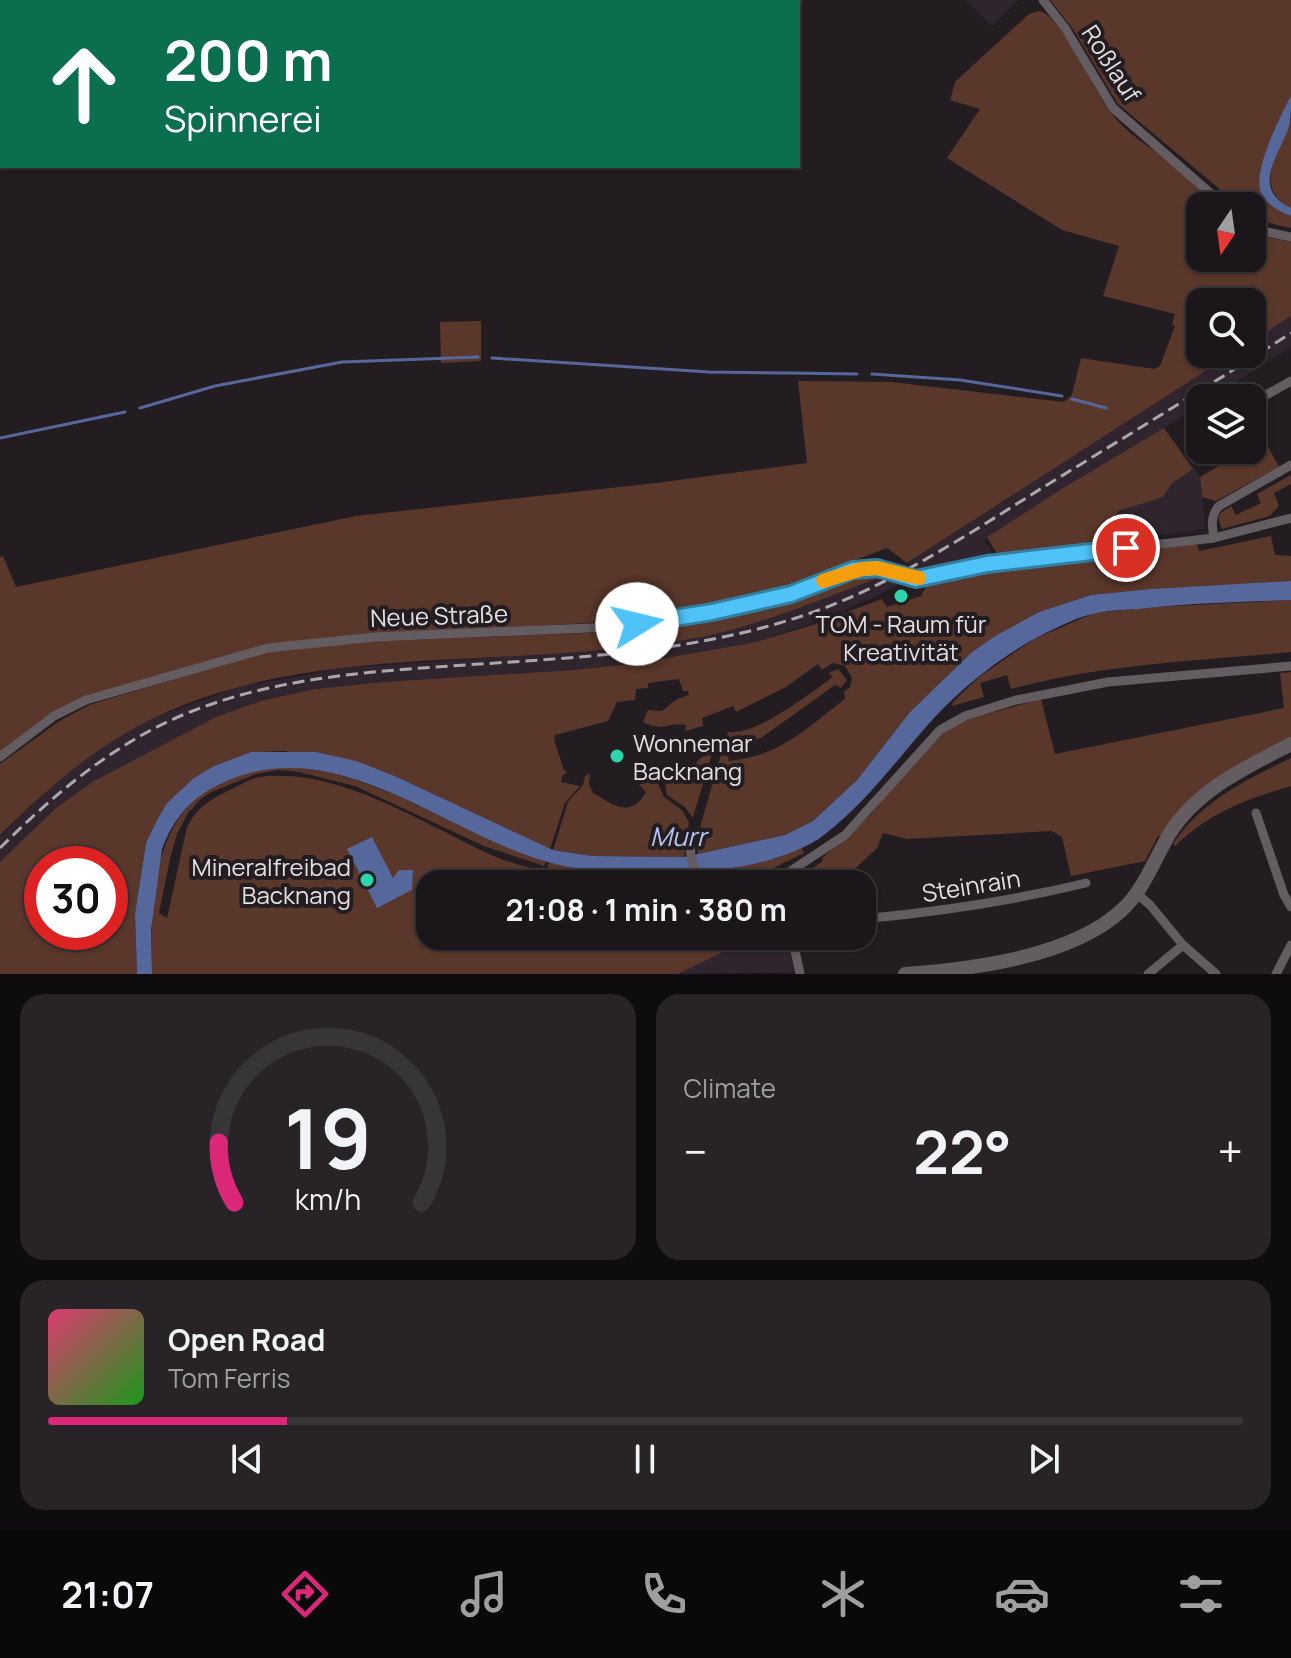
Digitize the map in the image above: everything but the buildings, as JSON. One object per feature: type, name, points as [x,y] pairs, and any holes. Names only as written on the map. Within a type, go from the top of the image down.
[{"type":"street","name":"Roßlauf","points":[[1043,0],[1065,28],[1113,108],[1209,192]]},
{"type":"street","points":[[1266,232],[1291,237]]},
{"type":"street","points":[[1266,395],[1291,381]]},
{"type":"street","points":[[1214,538],[1211,523],[1219,506],[1291,465]]},
{"type":"street","name":"Neue Straße","points":[[0,757],[54,716],[86,700],[268,648],[375,637],[612,627],[712,612],[791,594],[853,570],[877,568],[916,579],[1010,560],[1214,538],[1291,518]]},
{"type":"street","points":[[792,870],[845,835],[940,730],[965,716],[1016,700],[1108,682],[1291,666]]},
{"type":"street","points":[[905,974],[942,973],[977,966],[1076,941],[1097,931],[1124,909],[1172,831],[1199,800],[1225,779],[1291,744]]},
{"type":"street","points":[[1256,813],[1291,907]]},
{"type":"street","points":[[693,834],[690,856],[695,870]]},
{"type":"street","name":"Steinrain","points":[[876,918],[931,913],[1086,883]]},
{"type":"street","points":[[1136,893],[1183,945],[1216,974]]},
{"type":"street","points":[[1148,974],[1183,945]]},
{"type":"street","points":[[1276,974],[1291,945]]},
{"type":"street","points":[[795,950],[800,974]]},
{"type":"shaded area","points":[[965,0],[1018,0],[992,26]]},
{"type":"shaded area","points":[[1050,0],[1291,0],[1291,96],[1272,135],[1259,180],[1279,211],[1291,216],[1291,228],[1266,222],[1266,192],[1223,192],[1118,104],[1073,29]]},
{"type":"shaded area","points":[[1040,11],[1048,16],[1067,39],[1116,119],[1205,192],[1186,192],[1186,272],[1266,272],[1266,237],[1291,242],[1291,316],[1266,332],[1266,288],[1186,288],[1186,368],[1210,368],[907,563],[887,548],[790,585],[613,621],[267,645],[83,698],[0,753],[0,557],[3,556],[16,587],[356,516],[807,463],[798,381],[892,382],[1064,402],[1072,395],[1081,358],[1154,369],[1160,366],[1175,326],[1172,324],[1175,314],[1103,296],[1119,246],[1062,230],[947,158],[980,109],[950,100],[955,82],[1029,14]]},
{"type":"shaded area","points":[[1291,121],[1291,208],[1279,200],[1270,180],[1275,156]]},
{"type":"shaded area","points":[[1291,316],[1291,347],[1266,363],[1266,332]]},
{"type":"shaded area","points":[[481,321],[481,361],[441,363],[440,322]]},
{"type":"shaded area","points":[[1210,368],[1258,368],[1233,384],[1186,384],[1186,414],[1164,428],[1186,458],[1186,464],[1190,464],[1200,477],[1205,529],[999,557],[987,538],[984,540],[993,553],[931,574],[913,573],[908,563]]},
{"type":"shaded area","points":[[1164,428],[1186,459],[1186,464],[1193,469],[1172,483],[1163,497],[1118,511],[1113,525],[1114,541],[999,557],[987,537]]},
{"type":"shaded area","points":[[1266,443],[1279,467],[1216,501],[1202,497],[1200,477],[1222,464],[1266,464]]},
{"type":"shaded area","points":[[1291,475],[1291,484],[1274,493],[1279,506],[1270,516],[1222,529],[1218,517],[1222,512],[1231,506],[1236,515],[1261,503],[1257,494]]},
{"type":"shaded area","points":[[1271,536],[1275,555],[1291,556],[1291,581],[1091,595],[1039,612],[972,652],[910,712],[857,780],[813,821],[785,835],[698,854],[702,820],[721,755],[729,755],[728,761],[747,758],[778,747],[804,730],[845,699],[844,692],[850,687],[852,678],[845,666],[833,663],[822,670],[818,664],[786,687],[736,712],[733,706],[702,718],[703,726],[685,731],[686,725],[656,727],[643,722],[648,710],[662,711],[677,699],[689,695],[688,691],[683,691],[679,679],[648,683],[648,688],[636,689],[635,700],[617,702],[608,721],[555,735],[554,740],[567,773],[562,776],[561,782],[580,786],[565,803],[550,849],[397,777],[285,751],[251,752],[214,766],[167,803],[157,820],[146,843],[135,914],[137,974],[0,974],[0,862],[56,808],[94,781],[218,716],[264,700],[315,689],[644,662],[756,642],[882,599],[887,607],[921,596],[928,583],[992,569],[1197,544],[1199,551]]},
{"type":"shaded area","points":[[857,575],[878,578],[753,624],[689,639],[549,654],[359,666],[234,688],[176,708],[121,736],[58,782],[0,835],[0,764],[58,722],[89,705],[267,651],[379,641],[612,632],[714,617],[780,601]]},
{"type":"shaded area","points":[[879,578],[903,583],[830,617],[756,642],[574,670],[356,685],[315,689],[264,700],[218,716],[94,781],[56,808],[0,862],[0,836],[65,774],[121,735],[151,719],[239,687],[343,668],[610,649],[704,636],[796,609]]},
{"type":"shaded area","points":[[1291,600],[1291,652],[1115,669],[1011,689],[1007,675],[980,683],[984,697],[952,706],[979,677],[1034,639],[1094,613]]},
{"type":"shaded area","points":[[838,669],[847,680],[841,688],[835,685],[761,738],[731,743],[732,748],[724,744],[728,732],[754,727],[783,712],[833,677],[828,673]]},
{"type":"shaded area","points":[[1291,672],[1291,739],[1223,775],[1163,837],[1158,836],[1145,861],[1071,876],[1062,837],[1052,831],[907,839],[883,833],[877,848],[854,870],[809,870],[822,862],[823,857],[871,814],[895,782],[945,732],[966,720],[1041,699],[1055,754],[1284,708],[1280,673]]},
{"type":"shaded area","points":[[712,754],[692,817],[685,807],[667,795],[665,782],[670,774],[686,772],[702,757]]},
{"type":"shaded area","points":[[1291,758],[1291,786],[1229,808],[1175,846],[1173,844],[1197,816],[1226,793]]},
{"type":"shaded area","points":[[650,766],[664,797],[682,810],[689,822],[684,857],[592,856],[553,850],[568,802],[583,785],[585,776],[590,774],[589,784],[593,793],[614,805],[627,808],[640,801],[646,792],[634,779],[640,770]]},
{"type":"shaded area","name":"Mineralfreibad Backnang","points":[[280,767],[315,770],[349,778],[546,862],[544,866],[484,846],[355,786],[279,770],[256,774],[211,792],[188,813],[177,834],[159,913],[167,918],[187,827],[201,808],[253,779],[290,776],[351,790],[412,815],[496,857],[540,870],[416,870],[416,950],[727,950],[678,974],[152,974],[153,901],[159,867],[169,837],[185,811],[208,790],[239,775]]},
{"type":"shaded area","points":[[802,848],[804,853],[769,870],[712,870],[778,858]]},
{"type":"shaded area","points":[[549,863],[624,870],[557,870],[547,867]]},
{"type":"shaded area","points":[[727,950],[790,950],[794,972],[678,974]]},
{"type":"water","points":[[1291,96],[1290,123],[1271,169],[1270,180],[1278,200],[1291,208],[1291,216],[1267,201],[1266,192],[1261,192],[1259,184],[1268,144]]},
{"type":"water","points":[[1291,581],[1291,600],[1104,612],[1078,618],[1034,639],[994,665],[956,696],[868,794],[824,835],[795,851],[742,866],[706,870],[592,870],[544,861],[505,847],[385,790],[344,776],[303,768],[262,770],[220,784],[192,803],[166,838],[151,930],[152,974],[137,974],[135,914],[146,843],[167,803],[194,778],[214,766],[251,752],[316,752],[356,761],[397,777],[553,850],[592,856],[684,857],[785,835],[813,821],[857,780],[910,712],[972,652],[995,636],[1039,612],[1091,595]]},
{"type":"water","points":[[372,837],[393,878],[399,870],[413,870],[412,890],[377,908],[347,849]]},
{"type":"waterway","points":[[140,408],[215,386],[342,362],[478,357]]},
{"type":"waterway","points":[[492,358],[709,372],[789,373]]},
{"type":"waterway","points":[[790,373],[857,374]]},
{"type":"waterway","points":[[872,374],[960,380],[1062,396]]},
{"type":"waterway","points":[[1072,399],[1106,408]]},
{"type":"waterway","points":[[0,438],[125,412]]},
{"type":"railway","points":[[0,848],[65,788],[112,753],[163,724],[221,701],[286,685],[351,674],[581,657],[668,647],[753,630],[829,606],[861,593],[953,543],[1291,333]]},
{"type":"slow traffic","points":[[823,581],[853,570],[877,568],[919,578]]},
{"type":"place","name":"TOM - Raum für Kreativität","points":[[901,596]]},
{"type":"place","name":"Wonnemar Backnang","points":[[617,756]]},
{"type":"place","name":"Mineralfreibad Backnang","points":[[367,880]]},
{"type":"route","points":[[637,624],[712,612],[791,594],[853,570],[877,568],[916,579],[987,564],[1126,548]]},
{"type":"water label","name":"Murr","points":[[678,836]]}]
